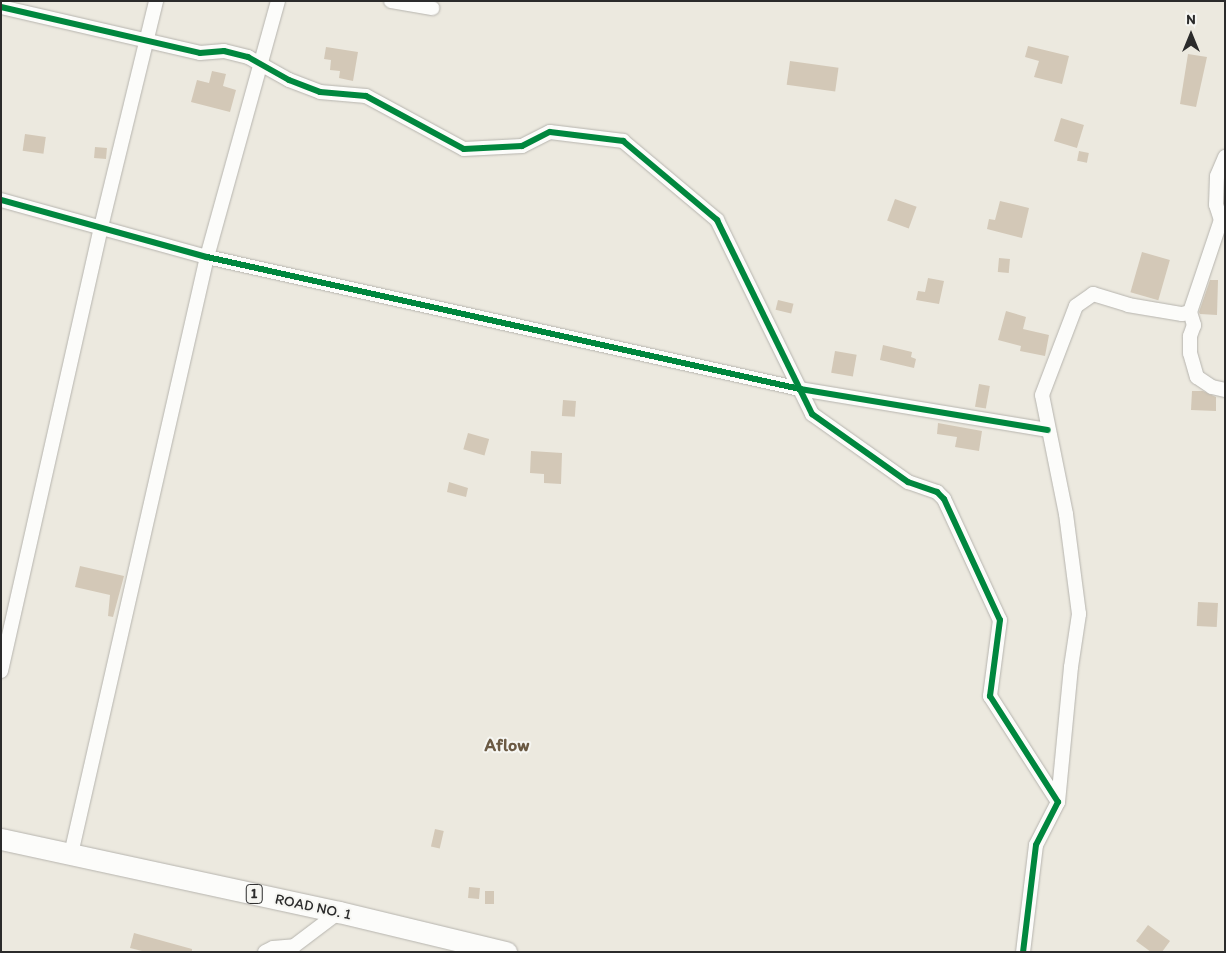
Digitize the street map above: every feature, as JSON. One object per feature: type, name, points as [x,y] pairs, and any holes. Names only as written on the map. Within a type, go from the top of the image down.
[{"type":"highway","name":"ROAD NO. 1","points":[[1,839],[339,912],[506,952]]},
{"type":"street","points":[[1,671],[101,228],[156,1]]},
{"type":"street","points":[[71,854],[207,256],[278,1]]},
{"type":"street","points":[[392,1],[432,8]]},
{"type":"street","points":[[1,8],[200,53],[224,51],[248,57],[289,80],[320,92],[366,96],[464,149],[522,146],[550,132],[623,141],[717,220],[812,414],[882,461],[908,482],[937,492],[944,499],[1000,620],[990,696],[1058,802]]},
{"type":"street","points":[[1225,157],[1217,176],[1216,205],[1221,220],[1190,312],[1194,326],[1190,336],[1190,353],[1197,377],[1212,387],[1225,390]]},
{"type":"street","points":[[1,200],[207,256],[800,389],[1048,430]]},
{"type":"street","points":[[1023,952],[1036,845],[1058,802],[1071,667],[1079,614],[1066,514],[1042,395],[1076,306],[1092,294],[1128,304],[1182,314],[1190,312]]},
{"type":"street","points":[[264,952],[273,948],[294,946],[339,912]]},
{"type":"building","points":[[1028,46],[1069,56],[1062,84],[1034,77],[1039,61],[1025,57]]},
{"type":"building","points":[[326,47],[358,52],[353,81],[339,78],[340,71],[330,70],[331,60],[324,59]]},
{"type":"building","points":[[1188,54],[1207,57],[1196,107],[1180,104]]},
{"type":"building","points":[[790,61],[839,68],[835,92],[787,85]]},
{"type":"building","points":[[212,71],[226,74],[223,86],[236,90],[230,112],[191,102],[197,80],[209,83]]},
{"type":"building","points":[[1061,118],[1084,125],[1077,148],[1054,141]]},
{"type":"building","points":[[25,134],[46,137],[43,154],[23,151]]},
{"type":"building","points":[[95,147],[107,148],[106,159],[94,158]]},
{"type":"building","points":[[1079,151],[1089,153],[1087,163],[1077,161]]},
{"type":"building","points":[[895,199],[917,207],[909,228],[887,221]]},
{"type":"building","points":[[1000,201],[1029,208],[1022,238],[987,229],[989,219],[995,220]]},
{"type":"building","points":[[1142,252],[1170,260],[1158,300],[1130,292]]},
{"type":"building","points":[[999,258],[1010,259],[1009,273],[998,272]]},
{"type":"building","points":[[928,278],[944,281],[939,304],[916,300],[918,291],[925,292]]},
{"type":"building","points":[[1210,280],[1218,280],[1217,315],[1200,314],[1199,312]]},
{"type":"building","points":[[778,300],[794,304],[791,314],[776,310]]},
{"type":"building","points":[[1006,311],[1026,317],[1023,329],[1049,335],[1045,356],[1020,351],[1021,346],[998,340]]},
{"type":"building","points":[[883,345],[912,352],[911,357],[916,359],[914,368],[880,360]]},
{"type":"building","points":[[835,351],[857,355],[853,376],[831,373]]},
{"type":"building","points":[[979,384],[990,386],[986,409],[975,407]]},
{"type":"building","points":[[1192,391],[1203,391],[1216,397],[1216,411],[1191,410]]},
{"type":"building","points":[[563,400],[576,401],[575,417],[562,416]]},
{"type":"building","points":[[938,423],[982,431],[979,451],[955,447],[957,437],[937,434]]},
{"type":"building","points":[[468,433],[489,439],[484,455],[463,449]]},
{"type":"building","points":[[531,451],[562,453],[561,484],[544,483],[544,474],[530,473]]},
{"type":"building","points":[[449,482],[468,488],[466,497],[447,492]]},
{"type":"building","points":[[80,566],[124,576],[113,617],[108,616],[110,595],[75,587]]},
{"type":"building","points":[[1198,602],[1218,603],[1217,627],[1197,626]]},
{"type":"building","points":[[435,829],[444,831],[440,849],[431,847]]},
{"type":"building","points":[[469,887],[480,888],[479,899],[468,898]]},
{"type":"building","points":[[485,891],[494,891],[494,904],[485,904]]},
{"type":"building","points":[[1148,925],[1170,941],[1162,952],[1151,952],[1136,941]]},
{"type":"building","points":[[134,933],[192,949],[192,952],[146,952],[130,948]]},
{"type":"cycle path","points":[[1,7],[200,53],[224,51],[248,57],[289,80],[320,92],[366,96],[464,149],[522,146],[550,132],[623,141],[717,220],[812,414],[908,482],[937,492],[944,499],[1000,620],[990,696],[1058,802],[1036,845],[1023,952]]},
{"type":"cycle path","points":[[1,200],[207,257],[800,389],[1048,430]]},
{"type":"district","name":"Aflow","points":[[507,745]]}]
